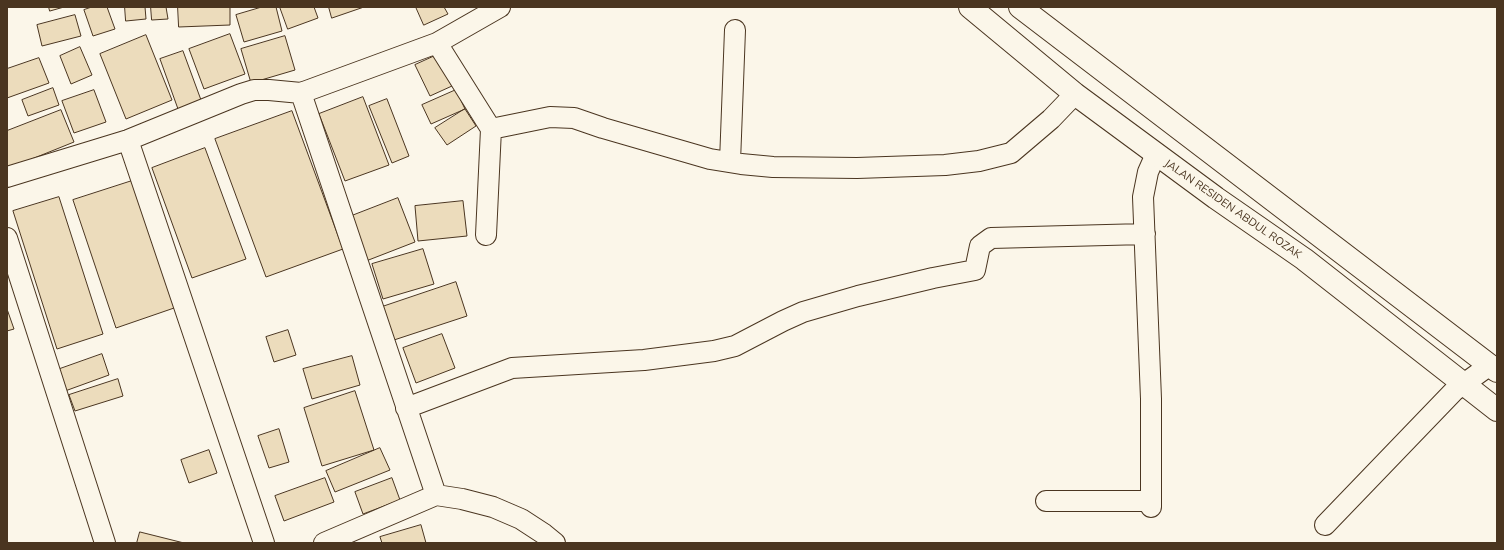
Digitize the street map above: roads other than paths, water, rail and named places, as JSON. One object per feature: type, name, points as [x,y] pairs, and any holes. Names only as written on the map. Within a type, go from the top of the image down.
[{"type":"highway","name":"JALAN RESIDEN ABDUL ROZAK","points":[[970,7],[1075,94],[1156,154],[1304,259],[1497,410]]},
{"type":"highway","points":[[1020,7],[1493,368]]},
{"type":"street","points":[[7,177],[128,140],[254,90],[301,93],[437,43],[500,7]]},
{"type":"street","points":[[730,162],[735,30]]},
{"type":"street","points":[[437,43],[490,129],[486,235]]},
{"type":"street","points":[[301,93],[436,495]]},
{"type":"street","points":[[490,129],[550,117],[574,118],[603,128],[710,159],[730,162],[773,167],[857,168],[945,165],[979,161],[1011,153],[1051,119],[1075,94]]},
{"type":"street","points":[[128,140],[264,543]]},
{"type":"street","points":[[1046,501],[1151,504],[1151,399],[1143,197],[1148,172],[1156,154]]},
{"type":"street","points":[[406,408],[512,368],[644,360],[707,352],[735,346],[803,312],[858,296],[933,278],[975,270],[980,246],[991,238],[1145,234]]},
{"type":"street","points":[[7,238],[105,543]]},
{"type":"street","points":[[1325,525],[1454,391],[1463,383],[1493,368]]},
{"type":"street","points":[[324,543],[436,495],[462,499],[493,507],[521,519],[555,543]]}]
